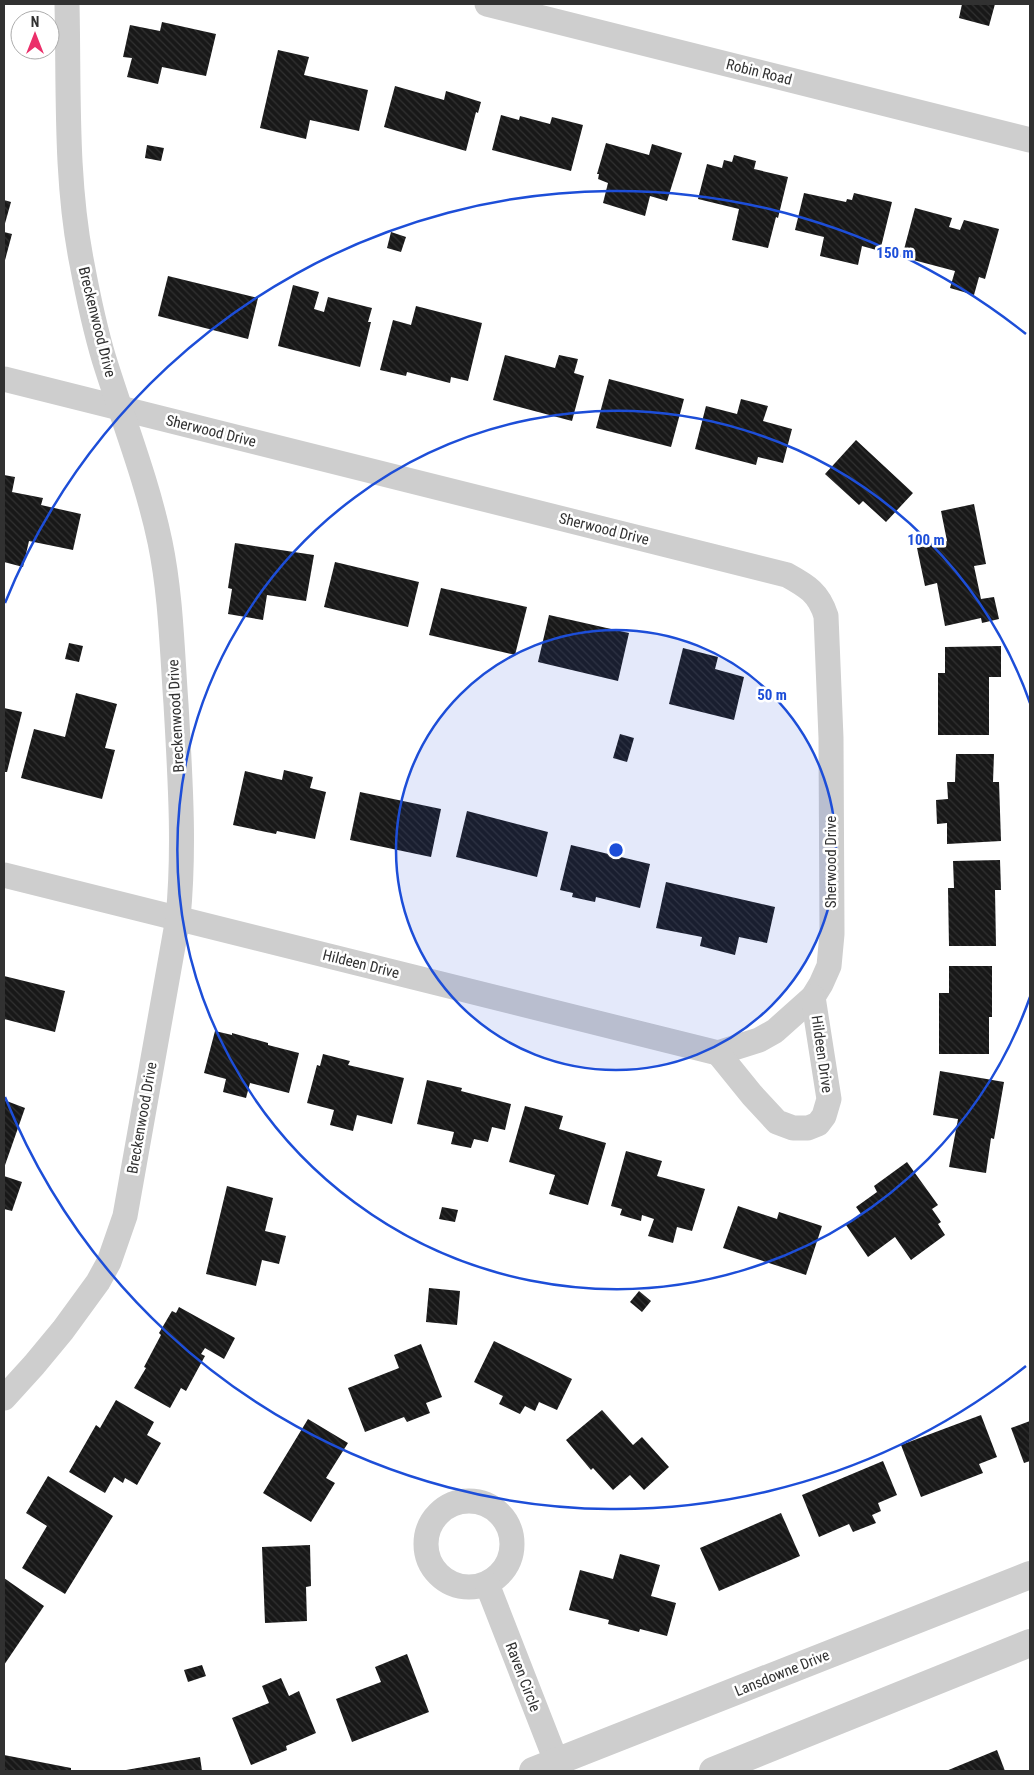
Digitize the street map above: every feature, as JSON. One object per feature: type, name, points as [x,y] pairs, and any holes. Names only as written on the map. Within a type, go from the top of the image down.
[{"type":"street","name":"Breckenwood Drive","points":[[4,1398],[63,1330],[98,1282],[112,1253],[125,1216],[178,918],[182,880],[181,788],[170,598],[148,492],[104,358],[82,263],[74,213],[70,162],[67,4]]},
{"type":"street","name":"Robin Road","points":[[487,4],[1030,140]]},
{"type":"street","name":"Sherwood Drive","points":[[4,378],[787,575],[806,586],[816,594],[824,607],[826,616],[831,738],[832,934],[828,966],[817,991]]},
{"type":"street","name":"Hildeen Drive","points":[[4,875],[718,1053],[759,1040],[775,1031],[817,991]]},
{"type":"street","name":"Hildeen Drive","points":[[718,1053],[777,1122],[794,1128],[808,1128],[818,1124],[824,1116],[828,1099],[817,991]]},
{"type":"street","name":"Lansdowne Drive","points":[[550,1768],[1030,1575]]},
{"type":"street","name":"Raven Circle","points":[[487,1584],[550,1768]]},
{"type":"street","points":[[712,1771],[1030,1643]]},
{"type":"building","points":[[962,4],[995,4],[989,26],[959,18]]},
{"type":"building","points":[[162,22],[216,34],[206,76],[162,67],[158,84],[127,77],[132,58],[123,57],[130,25],[160,31]]},
{"type":"building","points":[[278,50],[309,57],[304,75],[368,90],[359,131],[310,120],[306,139],[260,128]]},
{"type":"building","points":[[395,86],[444,100],[446,91],[481,102],[478,113],[476,112],[466,151],[384,127]]},
{"type":"building","points":[[501,115],[519,120],[520,116],[550,124],[552,117],[583,125],[571,171],[492,150]]},
{"type":"building","points":[[606,143],[649,155],[652,144],[682,153],[667,201],[650,196],[645,216],[603,203],[608,183],[598,179],[599,174],[597,174]]},
{"type":"building","points":[[147,145],[164,148],[161,161],[145,158]]},
{"type":"building","points":[[734,155],[756,161],[754,169],[788,177],[768,248],[732,240],[739,209],[698,199],[707,164],[722,168],[724,160],[732,162]]},
{"type":"building","points":[[804,193],[846,202],[847,199],[852,200],[854,193],[892,202],[880,251],[862,246],[858,265],[820,256],[824,237],[795,230]]},
{"type":"building","points":[[4,200],[11,202],[4,227]]},
{"type":"building","points":[[915,208],[952,218],[949,227],[960,230],[964,220],[999,229],[985,279],[979,277],[974,295],[950,288],[955,271],[902,257]]},
{"type":"building","points":[[4,232],[12,234],[4,264]]},
{"type":"building","points":[[391,232],[406,237],[401,252],[387,248]]},
{"type":"building","points":[[168,276],[258,298],[248,339],[158,316]]},
{"type":"building","points":[[293,285],[319,292],[314,309],[324,312],[328,297],[372,308],[368,322],[371,322],[360,367],[278,346]]},
{"type":"building","points":[[416,306],[482,323],[468,381],[451,377],[450,383],[407,372],[406,376],[380,370],[393,320],[411,325]]},
{"type":"building","points":[[505,355],[555,368],[559,355],[578,359],[574,373],[584,376],[572,421],[493,400]]},
{"type":"building","points":[[609,379],[684,399],[671,447],[596,428]]},
{"type":"building","points":[[741,399],[768,406],[763,421],[792,429],[783,463],[758,457],[756,465],[695,449],[706,406],[737,414]]},
{"type":"building","points":[[856,440],[913,493],[886,522],[863,501],[859,505],[825,474]]},
{"type":"building","points":[[4,475],[15,477],[12,492],[43,498],[41,505],[81,514],[73,550],[29,541],[23,567],[4,562]]},
{"type":"building","points":[[974,504],[986,564],[974,566],[981,599],[994,597],[999,619],[982,623],[981,618],[945,626],[937,583],[925,586],[917,548],[947,541],[941,511]]},
{"type":"building","points":[[235,543],[314,555],[306,601],[267,595],[263,620],[228,614],[232,589],[228,588]]},
{"type":"building","points":[[335,562],[419,582],[408,627],[324,607]]},
{"type":"building","points":[[441,588],[527,607],[515,655],[429,635]]},
{"type":"building","points":[[549,615],[629,633],[618,681],[538,662]]},
{"type":"building","points":[[69,643],[83,646],[79,662],[65,659]]},
{"type":"building","points":[[1001,646],[1001,677],[989,677],[989,735],[938,735],[938,673],[945,673],[945,647]]},
{"type":"building","points":[[683,648],[718,657],[715,669],[744,677],[734,720],[669,704]]},
{"type":"building","points":[[76,693],[117,704],[105,748],[115,750],[102,799],[21,778],[34,729],[65,737]]},
{"type":"building","points":[[4,708],[22,712],[7,772],[4,772]]},
{"type":"building","points":[[620,734],[634,738],[627,762],[613,758]]},
{"type":"building","points":[[956,754],[994,754],[993,782],[999,782],[1001,841],[947,844],[947,823],[937,824],[936,800],[948,799],[947,782],[955,782]]},
{"type":"building","points":[[284,770],[313,777],[310,788],[326,792],[315,839],[277,831],[276,834],[233,825],[245,771],[282,780]]},
{"type":"building","points":[[360,792],[441,809],[431,857],[350,840]]},
{"type":"building","points":[[467,811],[548,832],[537,877],[456,857]]},
{"type":"building","points":[[571,845],[650,864],[640,908],[596,897],[595,902],[572,897],[573,893],[560,890]]},
{"type":"building","points":[[1000,860],[1001,890],[995,890],[996,946],[949,946],[948,888],[954,888],[953,861]]},
{"type":"building","points":[[666,882],[775,907],[767,943],[739,937],[735,955],[700,946],[702,937],[656,928]]},
{"type":"building","points":[[949,966],[992,966],[992,1017],[989,1017],[989,1054],[939,1054],[939,993],[949,993]]},
{"type":"building","points":[[4,976],[65,991],[55,1032],[4,1019]]},
{"type":"building","points":[[215,1031],[232,1035],[232,1033],[299,1053],[289,1093],[250,1083],[246,1098],[223,1092],[226,1079],[204,1073]]},
{"type":"building","points":[[323,1054],[350,1061],[348,1065],[404,1078],[392,1124],[357,1115],[353,1131],[330,1125],[334,1110],[307,1103],[317,1065],[320,1066]]},
{"type":"building","points":[[940,1071],[1004,1082],[994,1139],[991,1138],[986,1173],[949,1167],[958,1119],[933,1115]]},
{"type":"building","points":[[427,1080],[462,1088],[461,1091],[511,1104],[505,1130],[492,1127],[488,1142],[474,1139],[471,1148],[451,1144],[454,1132],[417,1124]]},
{"type":"building","points":[[4,1100],[25,1108],[4,1168]]},
{"type":"building","points":[[525,1106],[563,1116],[559,1129],[606,1143],[588,1205],[549,1194],[555,1175],[509,1162]]},
{"type":"building","points":[[626,1151],[662,1161],[657,1176],[705,1189],[692,1231],[677,1227],[673,1243],[648,1236],[654,1219],[642,1215],[641,1221],[620,1215],[622,1209],[611,1206]]},
{"type":"building","points":[[907,1162],[938,1205],[932,1209],[941,1222],[938,1224],[945,1235],[911,1260],[895,1237],[868,1257],[846,1225],[861,1214],[856,1207],[877,1192],[874,1186]]},
{"type":"building","points":[[4,1176],[22,1182],[12,1211],[4,1209]]},
{"type":"building","points":[[227,1186],[273,1198],[265,1231],[286,1236],[279,1264],[262,1260],[256,1286],[206,1274]]},
{"type":"building","points":[[738,1206],[777,1219],[779,1212],[822,1226],[806,1275],[723,1248]]},
{"type":"building","points":[[442,1207],[458,1210],[455,1222],[439,1219]]},
{"type":"building","points":[[429,1288],[460,1291],[457,1325],[426,1322]]},
{"type":"building","points":[[639,1291],[651,1301],[642,1312],[630,1302]]},
{"type":"building","points":[[179,1307],[235,1338],[224,1359],[205,1348],[201,1354],[205,1356],[186,1391],[181,1388],[170,1408],[134,1388],[146,1368],[144,1367],[161,1335],[159,1333],[172,1311],[176,1313]]},
{"type":"building","points":[[494,1341],[572,1379],[557,1410],[539,1402],[535,1411],[525,1406],[520,1414],[499,1404],[503,1396],[474,1382]]},
{"type":"building","points":[[421,1344],[442,1397],[426,1403],[430,1413],[407,1422],[404,1417],[365,1432],[348,1388],[399,1368],[394,1355]]},
{"type":"building","points":[[116,1400],[154,1422],[147,1435],[161,1443],[137,1485],[125,1478],[123,1483],[114,1477],[105,1493],[69,1472],[96,1425],[100,1428]]},
{"type":"building","points":[[602,1410],[633,1445],[642,1437],[669,1467],[644,1490],[630,1475],[613,1490],[593,1468],[591,1470],[566,1440]]},
{"type":"building","points":[[981,1415],[997,1457],[979,1464],[983,1473],[921,1497],[901,1445]]},
{"type":"building","points":[[308,1419],[348,1443],[326,1478],[335,1483],[311,1522],[263,1493]]},
{"type":"building","points":[[1030,1421],[1030,1461],[1024,1463],[1011,1428]]},
{"type":"building","points":[[883,1461],[897,1495],[878,1503],[881,1511],[872,1515],[876,1523],[853,1532],[849,1524],[819,1537],[802,1495]]},
{"type":"building","points":[[48,1476],[113,1516],[65,1594],[22,1568],[47,1526],[26,1513]]},
{"type":"building","points":[[781,1513],[800,1556],[719,1591],[700,1548]]},
{"type":"building","points":[[310,1545],[311,1586],[306,1587],[307,1621],[265,1623],[262,1547]]},
{"type":"building","points":[[620,1554],[660,1565],[651,1596],[676,1603],[667,1636],[640,1629],[639,1632],[608,1624],[609,1620],[569,1610],[580,1570],[613,1579]]},
{"type":"building","points":[[4,1578],[44,1606],[4,1665]]},
{"type":"building","points":[[407,1654],[429,1712],[352,1742],[336,1699],[381,1682],[375,1667]]},
{"type":"building","points":[[202,1665],[206,1676],[188,1682],[184,1670]]},
{"type":"building","points":[[281,1678],[289,1696],[299,1691],[316,1733],[286,1746],[287,1750],[251,1765],[232,1718],[269,1703],[262,1686]]},
{"type":"building","points":[[997,1750],[1005,1771],[946,1771]]},
{"type":"building","points":[[4,1755],[71,1768],[71,1771],[4,1771]]},
{"type":"building","points":[[200,1757],[202,1771],[126,1771],[126,1770]]}]
